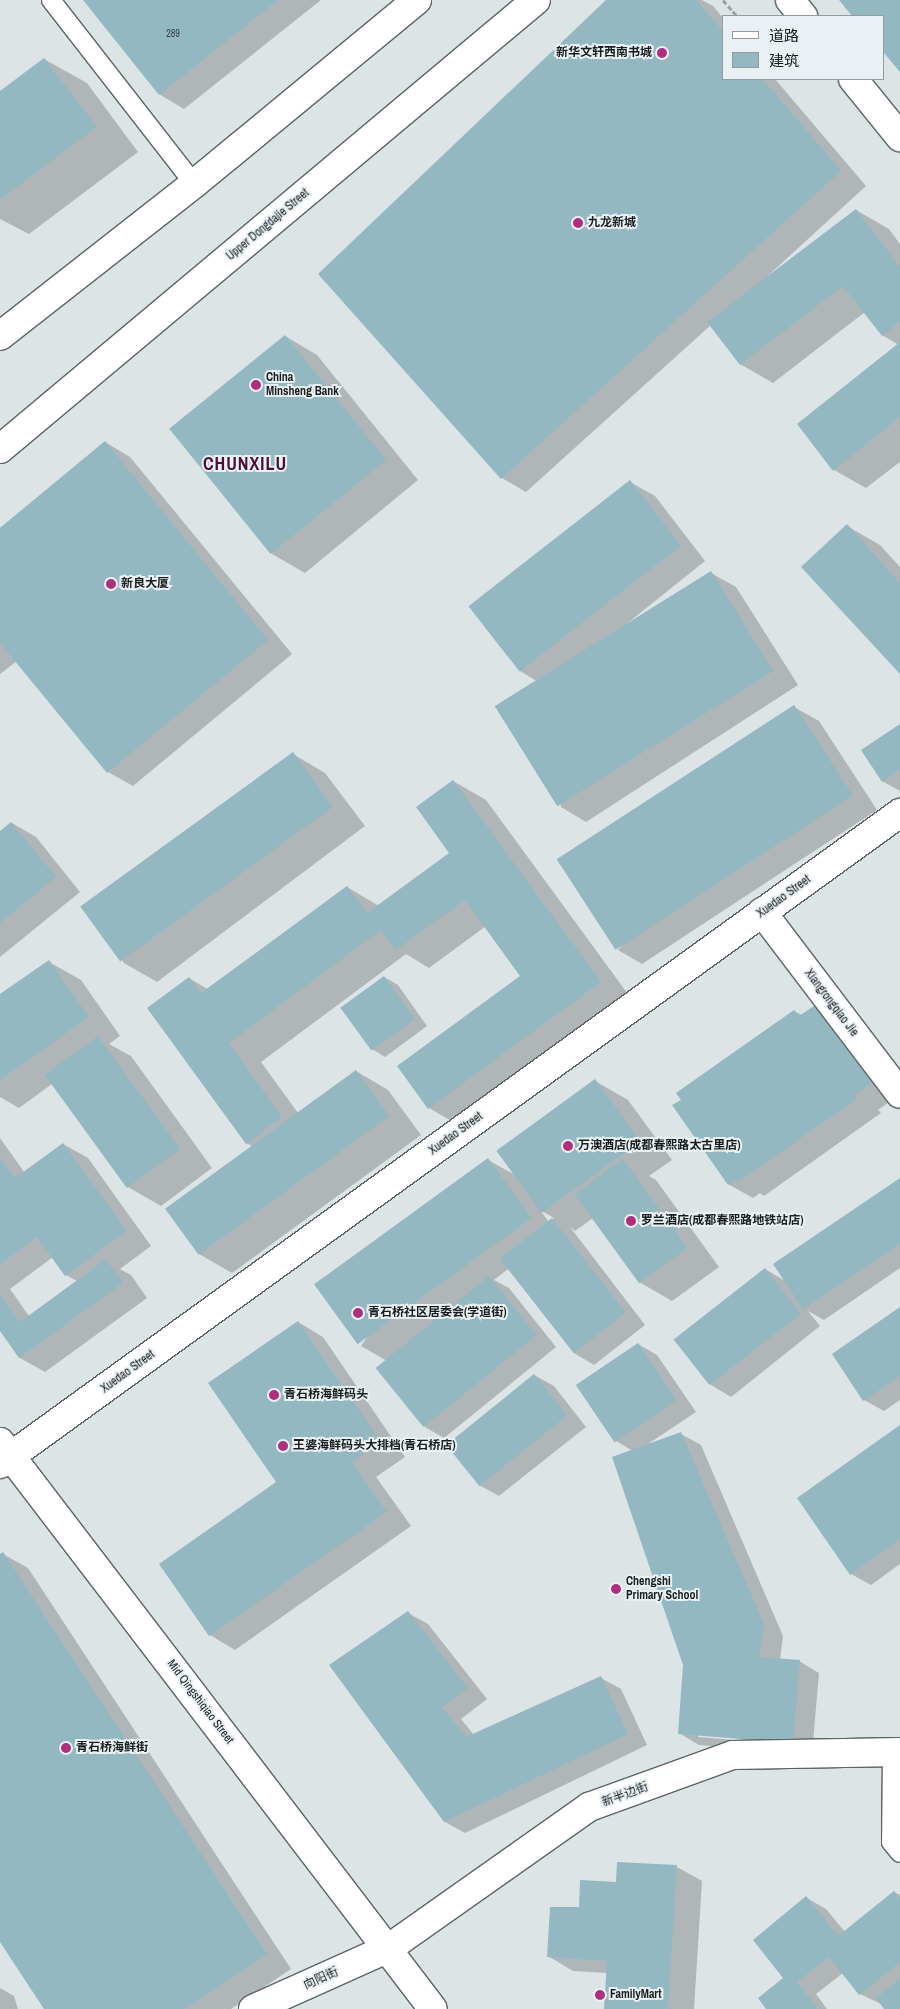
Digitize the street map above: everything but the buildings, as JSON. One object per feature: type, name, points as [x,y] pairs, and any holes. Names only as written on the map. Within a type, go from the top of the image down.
[{"type":"street","points":[[0,336],[194,184],[417,0]]},
{"type":"street","name":"Upper Dongdajie Street","points":[[0,449],[536,0]]},
{"type":"street","points":[[790,0],[802,15]]},
{"type":"street","points":[[854,80],[900,137]]},
{"type":"street","name":"Xuedao Street","points":[[4,1454],[900,813]]},
{"type":"street","name":"Xiangrongqiao Jie","points":[[762,912],[900,1094]]},
{"type":"street","name":"Mid Qingshiqiao Street","points":[[4,1454],[389,1948],[433,2009]]},
{"type":"street","name":"新半边街","points":[[389,1948],[589,1807],[734,1755],[896,1752]]},
{"type":"street","name":"向阳街","points":[[254,2009],[389,1948]]},
{"type":"lane","points":[[51,0],[194,184]]},
{"type":"lane","points":[[896,1752],[891,1842],[900,1853]]},
{"type":"path","points":[[724,0],[736,15]]},
{"type":"place","name":"新华文轩西南书城","points":[[662,53]]},
{"type":"place","name":"九龙新城","points":[[578,223]]},
{"type":"place","name":"China Minsheng Bank","points":[[256,385]]},
{"type":"place","name":"新良大厦","points":[[111,584]]},
{"type":"place","name":"万澳酒店(成都春熙路太古里店)","points":[[568,1146]]},
{"type":"place","name":"罗兰酒店(成都春熙路地铁站店)","points":[[631,1221]]},
{"type":"place","name":"青石桥社区居委会(学道街)","points":[[358,1313]]},
{"type":"place","name":"青石桥海鲜码头","points":[[274,1395]]},
{"type":"place","name":"王婆海鲜码头大排档(青石桥店)","points":[[283,1446]]},
{"type":"place","name":"Chengshi Primary School","points":[[616,1589]]},
{"type":"place","name":"青石桥海鲜街","points":[[66,1748]]},
{"type":"place","name":"FamilyMart","points":[[600,1995]]},
{"type":"district","name":"CHUNXILU","points":[[245,464]]}]
